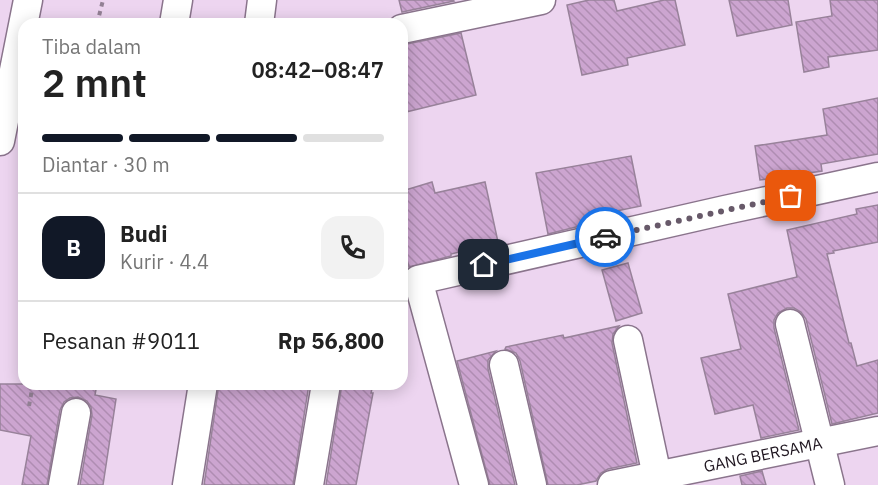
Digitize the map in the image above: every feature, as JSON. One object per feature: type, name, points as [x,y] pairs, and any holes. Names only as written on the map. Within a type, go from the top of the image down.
[{"type":"street","points":[[24,18],[28,0]]},
{"type":"street","points":[[175,18],[178,0]]},
{"type":"street","points":[[260,18],[262,0]]},
{"type":"street","points":[[408,28],[541,0]]},
{"type":"street","points":[[0,141],[18,50]]},
{"type":"street","points":[[474,485],[418,280],[878,177]]},
{"type":"street","points":[[790,324],[830,485]]},
{"type":"street","points":[[628,340],[657,476]]},
{"type":"street","points":[[504,365],[532,485]]},
{"type":"street","points":[[187,485],[202,390]]},
{"type":"street","points":[[309,485],[325,390]]},
{"type":"street","points":[[63,485],[76,413]]},
{"type":"street","name":"GANG BERSAMA","points":[[612,485],[878,431]]},
{"type":"path","points":[[98,18],[103,0]]},
{"type":"path","points":[[30,406],[32,390]]},
{"type":"building","points":[[399,0],[453,0],[454,1],[402,12]]},
{"type":"building","points":[[589,0],[614,0],[617,11],[664,0],[675,0],[685,45],[627,58],[628,65],[582,75],[567,5]]},
{"type":"building","points":[[729,0],[788,0],[792,25],[737,36]]},
{"type":"building","points":[[830,0],[878,0],[878,50],[828,57],[829,67],[804,72],[796,22],[832,16]]},
{"type":"building","points":[[461,33],[476,95],[408,112],[408,44]]},
{"type":"building","points":[[878,98],[878,154],[821,164],[822,171],[760,180],[755,146],[827,135],[823,109]]},
{"type":"building","points":[[631,156],[641,206],[587,217],[588,224],[548,234],[536,173]]},
{"type":"building","points":[[432,182],[435,193],[485,182],[498,242],[409,267],[408,189]]},
{"type":"building","points":[[878,205],[878,242],[827,254],[857,366],[878,360],[878,413],[832,424],[806,319],[801,312],[794,308],[787,308],[778,313],[774,320],[774,328],[799,430],[761,438],[753,405],[715,414],[701,358],[741,349],[728,294],[797,277],[787,230],[857,214],[856,209]]},
{"type":"building","points":[[628,263],[642,313],[616,321],[602,270]]},
{"type":"building","points":[[619,326],[613,334],[612,343],[637,463],[608,469],[601,473],[596,481],[577,485],[548,485],[520,361],[516,353],[505,349],[563,335],[564,338]]},
{"type":"building","points":[[496,351],[488,360],[488,369],[515,485],[490,485],[457,361]]},
{"type":"building","points":[[0,384],[18,384],[18,390],[96,390],[95,395],[116,399],[103,485],[80,485],[92,415],[87,401],[78,397],[70,398],[64,402],[60,410],[47,485],[22,485],[31,436],[0,430]]},
{"type":"building","points":[[218,390],[308,390],[293,485],[204,485]]},
{"type":"building","points":[[341,390],[372,390],[371,393],[373,393],[356,485],[326,485]]},
{"type":"building","points":[[762,471],[766,485],[742,485],[740,476]]},
{"type":"way so far","points":[[605,237],[791,196]]},
{"type":"route","points":[[484,265],[605,237]]}]
